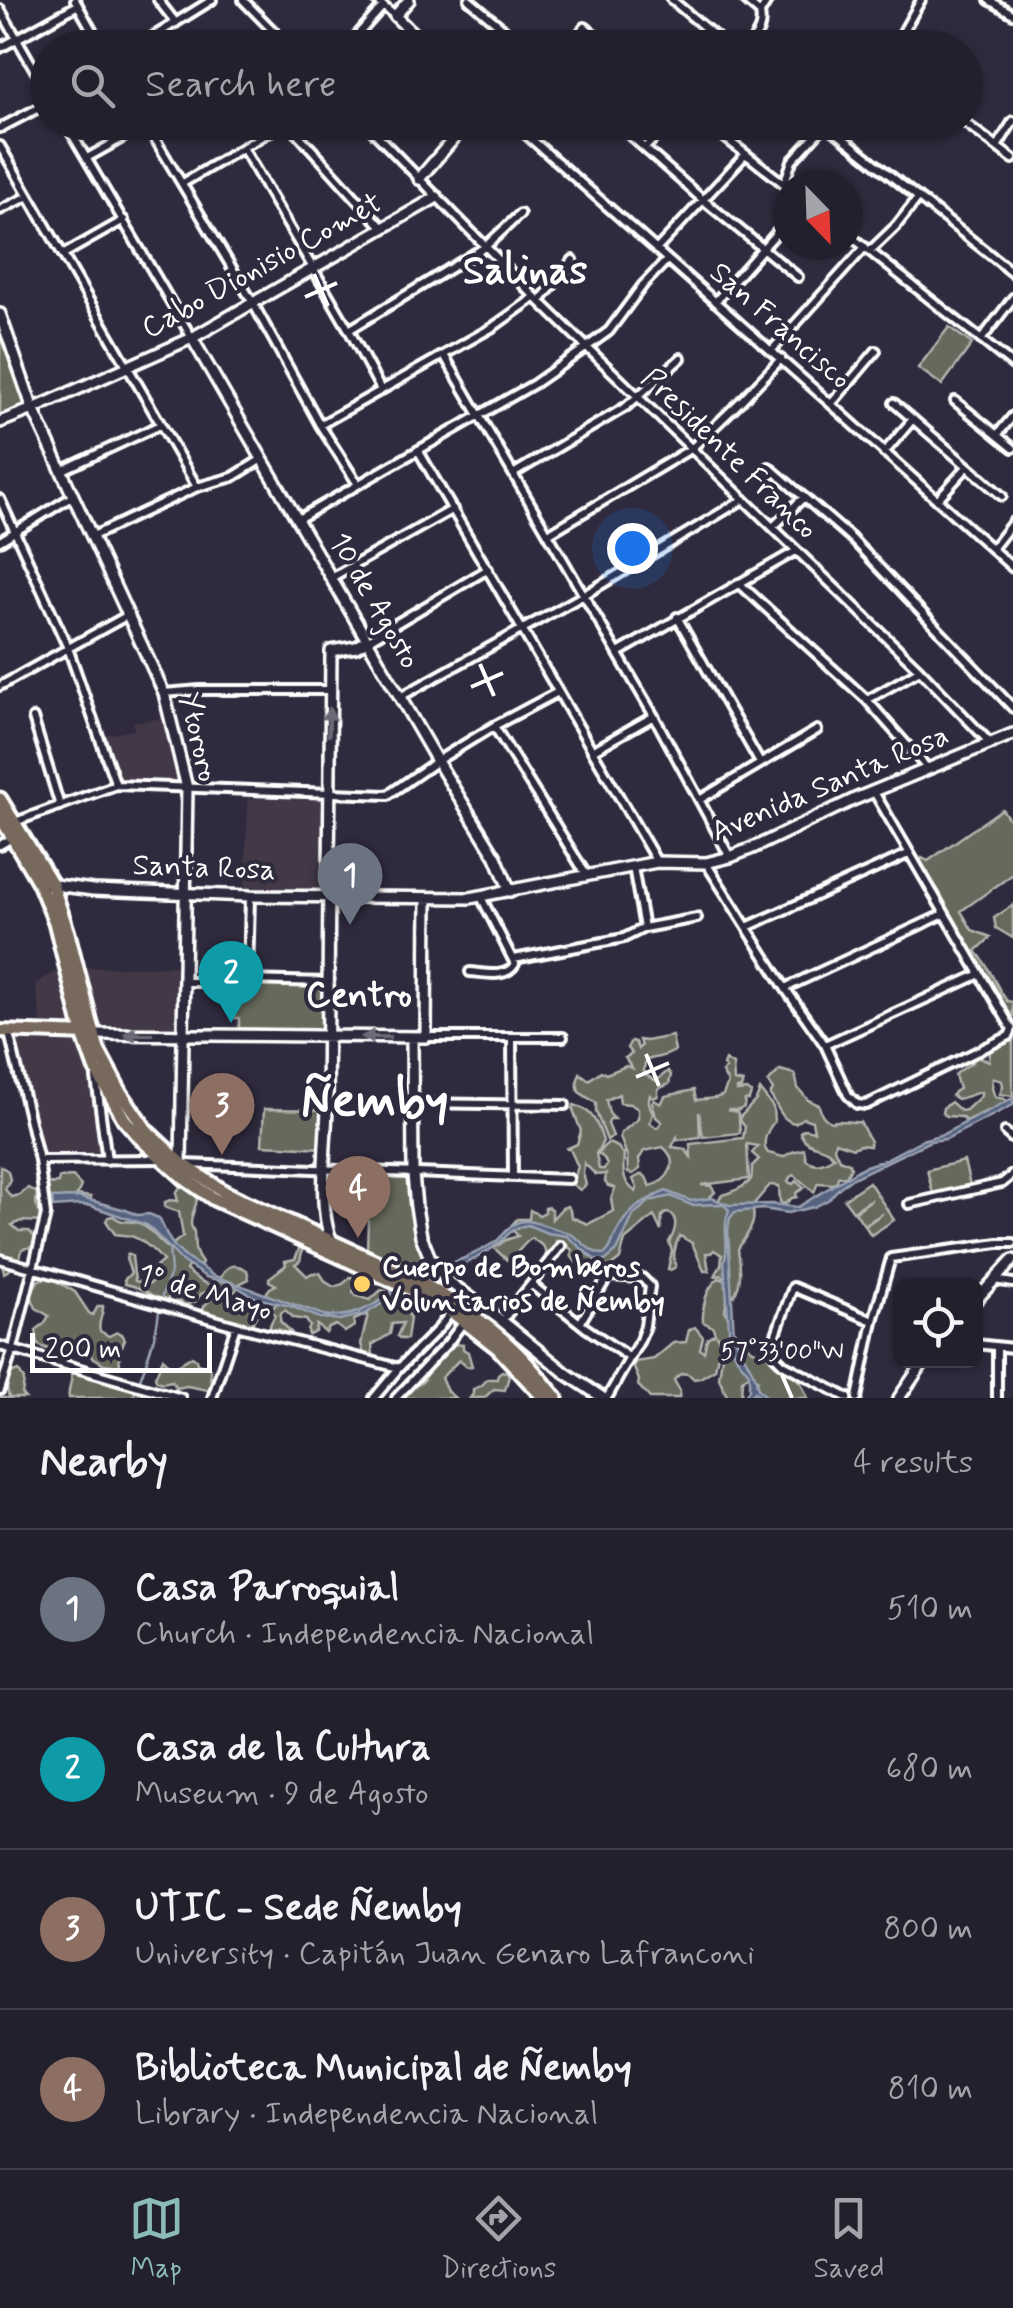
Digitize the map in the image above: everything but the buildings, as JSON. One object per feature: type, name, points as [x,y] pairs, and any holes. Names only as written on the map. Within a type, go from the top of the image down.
[{"type":"highway","points":[[0,799],[68,934],[94,1067],[124,1119],[162,1159],[214,1199],[462,1307],[516,1351],[556,1398]]},
{"type":"highway","points":[[0,816],[46,884]]},
{"type":"highway","points":[[88,1034],[132,1112],[182,1164],[226,1193],[333,1242],[384,1272]]},
{"type":"highway","points":[[418,1286],[450,1315],[498,1348],[544,1398]]},
{"type":"main road","points":[[4,1031],[88,1034]]},
{"type":"street","points":[[158,0],[176,23]]},
{"type":"street","points":[[165,30],[212,0]]},
{"type":"street","points":[[242,0],[272,30]]},
{"type":"street","points":[[376,0],[409,30]]},
{"type":"street","points":[[395,16],[409,0]]},
{"type":"street","points":[[469,0],[505,30]]},
{"type":"street","points":[[672,0],[708,30]]},
{"type":"street","points":[[745,0],[760,12],[760,30]]},
{"type":"street","points":[[760,12],[768,0]]},
{"type":"street","points":[[904,30],[922,0]]},
{"type":"street","points":[[989,0],[1004,4],[1013,14]]},
{"type":"street","points":[[30,30],[76,3],[92,30]]},
{"type":"street","points":[[362,30],[383,6]]},
{"type":"street","points":[[0,9],[30,61]]},
{"type":"street","points":[[0,48],[30,30]]},
{"type":"street","points":[[0,128],[30,112]]},
{"type":"street","points":[[997,147],[1013,122]]},
{"type":"street","points":[[983,136],[1013,159]]},
{"type":"street","points":[[76,140],[192,338]]},
{"type":"street","points":[[87,158],[118,140]]},
{"type":"street","points":[[157,140],[358,484]]},
{"type":"street","points":[[183,183],[256,140]]},
{"type":"street","points":[[303,140],[384,228]]},
{"type":"street","points":[[383,140],[418,179],[452,140]]},
{"type":"street","name":"San Francisco","points":[[532,140],[1013,568]]},
{"type":"street","points":[[636,140],[798,277]]},
{"type":"street","points":[[646,148],[653,140]]},
{"type":"street","points":[[727,140],[773,176]]},
{"type":"street","points":[[790,170],[792,161],[810,140]]},
{"type":"street","points":[[846,140],[1013,273]]},
{"type":"street","points":[[0,146],[197,487]]},
{"type":"street","points":[[242,148],[381,390]]},
{"type":"street","points":[[656,250],[746,155]]},
{"type":"street","name":"Presidente Franco","points":[[418,179],[920,670],[990,744]]},
{"type":"street","points":[[0,210],[30,196]]},
{"type":"street","name":"Cabo Dionisio Comet","points":[[0,422],[192,338],[436,197]]},
{"type":"street","points":[[771,351],[868,249],[896,226],[918,198]]},
{"type":"street","points":[[349,330],[485,247],[520,214]]},
{"type":"street","points":[[64,254],[124,220]]},
{"type":"street","points":[[714,302],[773,236]]},
{"type":"street","points":[[863,245],[1013,365]]},
{"type":"street","points":[[320,424],[537,299],[573,260]]},
{"type":"street","points":[[298,518],[534,384],[587,347],[609,330],[667,260]]},
{"type":"street","points":[[981,340],[1013,298]]},
{"type":"street","name":"Ytororo","points":[[0,314],[33,409],[164,693],[188,788],[182,1164]]},
{"type":"street","name":"10 de Agosto","points":[[192,338],[496,857],[510,891]]},
{"type":"street","points":[[831,404],[876,351]]},
{"type":"street","points":[[444,355],[654,716],[730,857]]},
{"type":"street","points":[[513,474],[638,397],[681,358]]},
{"type":"street","points":[[548,534],[692,448],[781,359]]},
{"type":"street","points":[[954,401],[1013,448]]},
{"type":"street","points":[[894,403],[1002,496]]},
{"type":"street","points":[[997,435],[1013,416]]},
{"type":"street","points":[[884,452],[913,418]]},
{"type":"street","points":[[63,470],[160,425]]},
{"type":"street","points":[[418,450],[657,862]]},
{"type":"street","points":[[93,536],[262,460]]},
{"type":"street","points":[[769,467],[851,538],[1013,708]]},
{"type":"street","points":[[937,500],[967,467]]},
{"type":"street","points":[[0,541],[74,495]]},
{"type":"street","points":[[774,526],[804,497]]},
{"type":"street","points":[[400,698],[744,499]]},
{"type":"street","points":[[0,500],[68,648],[116,785]]},
{"type":"street","points":[[331,578],[453,509]]},
{"type":"street","points":[[992,550],[1013,522]]},
{"type":"street","points":[[618,653],[796,551]]},
{"type":"street","points":[[333,1242],[327,1230],[324,1170],[328,1110],[331,651],[367,642],[488,570]]},
{"type":"street","points":[[739,583],[868,700],[929,770]]},
{"type":"street","points":[[0,686],[129,615]]},
{"type":"street","points":[[678,618],[760,762]]},
{"type":"street","points":[[868,700],[920,670]]},
{"type":"street","points":[[164,693],[330,690]]},
{"type":"street","points":[[14,822],[116,785],[388,795],[494,726],[558,692]]},
{"type":"street","points":[[592,751],[654,716]]},
{"type":"street","points":[[33,718],[60,806]]},
{"type":"street","points":[[494,726],[587,876]]},
{"type":"street","points":[[700,799],[817,730]]},
{"type":"street","name":"Avenida Santa Rosa","points":[[427,898],[481,897],[657,862],[706,863],[730,857],[873,791],[1013,734]]},
{"type":"street","points":[[706,863],[825,1044],[848,1095],[857,1104],[866,1105],[1009,1036],[1012,1029],[873,791]]},
{"type":"street","points":[[0,845],[13,838]]},
{"type":"street","points":[[747,927],[908,854]]},
{"type":"street","points":[[633,867],[644,928]]},
{"type":"street","name":"Santa Rosa","points":[[46,884],[93,890],[250,896],[427,898]]},
{"type":"street","points":[[247,978],[250,896]]},
{"type":"street","points":[[470,972],[504,974],[513,968],[514,959],[481,897]]},
{"type":"street","points":[[426,1037],[427,898]]},
{"type":"street","points":[[785,988],[944,914]]},
{"type":"street","points":[[514,959],[624,938],[644,928],[697,918]]},
{"type":"street","points":[[825,1044],[980,974]]},
{"type":"street","points":[[185,982],[247,978],[328,982]]},
{"type":"street","points":[[0,1390],[46,1216],[39,1160],[4,1031]]},
{"type":"street","points":[[88,1034],[563,1037]]},
{"type":"street","points":[[412,1037],[413,1174],[421,1236],[430,1258],[445,1279],[502,1320],[555,1366],[605,1398],[645,1326],[650,1286],[642,1278],[608,1276],[580,1323]]},
{"type":"street","points":[[512,1037],[513,1177]]},
{"type":"street","points":[[94,1067],[107,1160]]},
{"type":"street","points":[[412,1103],[565,1105]]},
{"type":"street","points":[[1006,1132],[1013,1139]]},
{"type":"street","points":[[39,1160],[162,1159]]},
{"type":"street","points":[[182,1164],[569,1179]]},
{"type":"street","points":[[909,1204],[1002,1183],[1013,1174]]},
{"type":"street","points":[[857,1398],[891,1258],[1013,1243]]},
{"type":"street","points":[[502,1320],[561,1246]]},
{"type":"street","name":"1º de Mayo","points":[[0,1259],[399,1368]]},
{"type":"street","points":[[983,1292],[1013,1260]]},
{"type":"street","points":[[994,1280],[1013,1283]]},
{"type":"street","points":[[532,1284],[630,1358]]},
{"type":"street","points":[[848,1398],[783,1364],[771,1348],[793,1287],[873,1320]]},
{"type":"street","points":[[374,1398],[450,1315]]},
{"type":"street","points":[[396,1398],[462,1324]]},
{"type":"street","points":[[212,1398],[236,1326]]},
{"type":"street","points":[[983,1345],[1013,1348]]},
{"type":"street","points":[[0,1346],[181,1398]]},
{"type":"street","points":[[996,1347],[997,1398]]},
{"type":"street","points":[[899,1398],[920,1368]]},
{"type":"shaded area","points":[[167,718],[182,783],[120,781],[105,735],[134,730],[133,722]]},
{"type":"shaded area","points":[[248,798],[323,800],[323,891],[245,889]]},
{"type":"shaded area","points":[[185,966],[184,1034],[93,1034],[77,968]]},
{"type":"shaded area","points":[[62,968],[74,1028],[42,1026],[35,984]]},
{"type":"shaded area","points":[[15,1035],[76,1037],[93,1078],[105,1155],[41,1154]]},
{"type":"green space","points":[[949,327],[972,344],[942,385],[918,368]]},
{"type":"green space","points":[[0,335],[27,405],[0,416]]},
{"type":"green space","points":[[1002,809],[1013,825],[1013,874],[961,911],[972,930],[991,937],[976,951],[1007,1001],[1013,1002],[1013,1024],[920,864],[922,858],[928,861]]},
{"type":"green space","points":[[1013,905],[1013,938],[996,928],[994,918]]},
{"type":"green space","points":[[231,982],[323,983],[323,1031],[239,1028],[239,1018],[231,1018]]},
{"type":"green space","points":[[672,1036],[675,1051],[647,1060],[643,1070],[656,1081],[668,1071],[671,1075],[669,1084],[658,1089],[658,1096],[649,1098],[653,1114],[650,1123],[657,1128],[662,1122],[656,1117],[654,1100],[661,1104],[665,1096],[694,1090],[696,1100],[723,1095],[728,1083],[722,1072],[726,1069],[725,1060],[733,1065],[734,1081],[743,1083],[737,1091],[751,1093],[744,1107],[727,1110],[737,1112],[739,1118],[760,1090],[773,1107],[774,1122],[765,1141],[768,1153],[783,1157],[804,1149],[806,1159],[817,1164],[834,1157],[803,1138],[800,1132],[804,1129],[814,1131],[812,1121],[803,1118],[795,1123],[780,1112],[768,1082],[780,1070],[795,1074],[798,1088],[808,1100],[819,1105],[826,1119],[860,1122],[870,1141],[870,1146],[853,1148],[835,1142],[839,1159],[851,1167],[846,1176],[838,1177],[833,1184],[818,1183],[814,1192],[794,1175],[788,1182],[796,1181],[804,1188],[785,1204],[780,1202],[779,1186],[770,1185],[752,1206],[752,1224],[738,1249],[739,1285],[734,1296],[729,1289],[725,1310],[738,1338],[753,1350],[775,1357],[801,1383],[808,1398],[746,1398],[758,1380],[747,1376],[742,1380],[741,1398],[728,1398],[719,1378],[724,1342],[717,1335],[720,1345],[715,1369],[694,1379],[679,1375],[674,1380],[679,1398],[650,1398],[638,1385],[635,1362],[654,1359],[673,1343],[686,1342],[689,1330],[695,1327],[703,1337],[700,1349],[704,1352],[707,1338],[715,1334],[713,1327],[703,1322],[703,1310],[711,1287],[719,1278],[725,1280],[722,1275],[715,1276],[722,1255],[714,1250],[706,1253],[709,1271],[704,1271],[692,1243],[680,1236],[675,1251],[676,1267],[668,1269],[672,1251],[669,1242],[675,1224],[671,1214],[662,1216],[661,1231],[654,1216],[625,1240],[620,1259],[608,1267],[588,1264],[583,1271],[571,1256],[572,1250],[556,1241],[551,1256],[546,1257],[544,1247],[532,1238],[507,1260],[494,1248],[518,1236],[510,1227],[517,1219],[529,1219],[530,1210],[539,1215],[548,1207],[552,1219],[567,1206],[571,1217],[588,1224],[613,1211],[611,1199],[615,1188],[605,1182],[606,1174],[596,1175],[584,1163],[586,1185],[580,1190],[572,1184],[578,1167],[570,1149],[566,1149],[577,1144],[581,1131],[574,1105],[590,1114],[599,1129],[603,1141],[596,1154],[599,1169],[607,1165],[598,1154],[608,1143],[624,1153],[625,1179],[636,1192],[633,1179],[642,1174],[650,1186],[667,1175],[672,1164],[663,1147],[644,1151],[639,1159],[640,1169],[628,1173],[627,1156],[620,1137],[638,1119],[638,1109],[620,1103],[619,1094],[606,1100],[614,1119],[608,1124],[613,1136],[607,1140],[596,1103],[579,1092],[577,1082],[580,1073],[589,1080],[601,1071],[606,1074],[626,1066],[632,1068],[625,1058],[632,1054],[627,1048],[631,1041],[638,1049],[639,1040]],"holes":[[[699,1112],[703,1137],[740,1133],[739,1119],[745,1127],[743,1138],[690,1144],[691,1157],[685,1149],[672,1147],[677,1137],[700,1137]],[[747,1144],[758,1146],[752,1153],[759,1159],[752,1166],[751,1179],[722,1195],[716,1203],[708,1199],[715,1192],[711,1186],[701,1185],[749,1179]]]},
{"type":"green space","points":[[1013,1039],[1013,1096],[1000,1094],[1002,1081],[993,1078],[992,1088],[995,1097],[1008,1102],[965,1121],[942,1113],[951,1102],[961,1111],[966,1110],[981,1096],[981,1092],[957,1099],[952,1096],[959,1089],[955,1075],[977,1056],[989,1061],[990,1051]]},
{"type":"green space","points":[[264,1109],[327,1110],[324,1148],[262,1145]]},
{"type":"green space","points":[[964,1161],[970,1185],[933,1194],[927,1170]]},
{"type":"green space","points":[[0,1166],[8,1171],[10,1180],[5,1189],[11,1197],[28,1188],[37,1193],[42,1222],[21,1221],[12,1225],[36,1238],[32,1247],[22,1249],[16,1264],[4,1273],[0,1257]]},
{"type":"green space","points":[[73,1177],[81,1186],[77,1195],[91,1197],[91,1204],[86,1206],[66,1197],[47,1198],[49,1184]]},
{"type":"green space","points":[[377,1177],[408,1179],[418,1241],[427,1260],[390,1261],[367,1251],[369,1187],[376,1187]]},
{"type":"green space","points":[[869,1182],[894,1220],[871,1235],[865,1226],[883,1213],[864,1225],[855,1212],[872,1199],[853,1211],[844,1199]]},
{"type":"green space","points":[[182,1184],[197,1195],[191,1224],[202,1263],[199,1268],[189,1265],[186,1270],[213,1285],[231,1266],[247,1270],[249,1279],[239,1284],[235,1292],[244,1304],[259,1311],[249,1329],[203,1311],[211,1299],[206,1292],[185,1305],[176,1300],[176,1291],[171,1290],[166,1305],[125,1284],[131,1273],[128,1254],[132,1256],[135,1281],[150,1284],[152,1270],[163,1261],[140,1240],[115,1234],[106,1221],[108,1217],[143,1225],[168,1248],[183,1236],[179,1212],[165,1207],[165,1202],[178,1201],[176,1193]]},
{"type":"green space","points":[[303,1247],[300,1261],[295,1264],[307,1276],[320,1273],[334,1287],[356,1278],[356,1296],[370,1300],[381,1290],[387,1296],[400,1298],[399,1303],[390,1305],[407,1308],[407,1339],[397,1336],[403,1323],[392,1324],[390,1334],[372,1345],[373,1355],[364,1354],[361,1344],[368,1314],[354,1320],[354,1326],[345,1332],[336,1325],[326,1333],[317,1325],[316,1332],[309,1335],[306,1320],[294,1318],[285,1310],[280,1321],[291,1332],[271,1330],[275,1315],[271,1310],[278,1302],[268,1297],[267,1292],[276,1285],[269,1278],[286,1265],[285,1261],[295,1259]]},
{"type":"green space","points":[[49,1277],[75,1292],[89,1313],[93,1315],[98,1306],[103,1306],[100,1331],[109,1336],[117,1332],[125,1339],[119,1353],[120,1366],[80,1355],[62,1344],[47,1349],[38,1345],[36,1330],[49,1316],[36,1308],[30,1293],[39,1280]]},
{"type":"green space","points":[[463,1345],[472,1366],[467,1367],[459,1360],[441,1378],[455,1398],[406,1398],[409,1385],[423,1381],[425,1369],[434,1364],[444,1347]]},
{"type":"green space","points":[[191,1357],[210,1369],[208,1390],[176,1388],[172,1381],[157,1381],[163,1358],[174,1367]]},
{"type":"green space","points":[[19,1371],[25,1398],[9,1398],[9,1374]]},
{"type":"green space","points":[[502,1371],[509,1376],[505,1390],[494,1389],[484,1398],[470,1398],[473,1389],[488,1379],[497,1379]]},
{"type":"green space","points":[[71,1374],[134,1390],[142,1393],[143,1398],[69,1398]]},
{"type":"water","points":[[1013,1098],[1013,1105],[946,1139],[930,1141],[853,1178],[814,1207],[788,1213],[763,1209],[735,1212],[730,1218],[734,1336],[758,1389],[768,1398],[755,1392],[744,1398],[749,1390],[749,1373],[730,1342],[724,1262],[729,1210],[723,1204],[691,1205],[671,1196],[650,1201],[634,1214],[617,1251],[605,1261],[595,1260],[567,1236],[528,1225],[468,1262],[448,1271],[444,1265],[489,1245],[521,1221],[569,1234],[591,1250],[605,1254],[631,1212],[666,1191],[691,1201],[712,1198],[729,1205],[798,1207],[863,1167],[943,1134]]},
{"type":"water","points":[[78,1197],[159,1218],[179,1251],[212,1275],[326,1316],[368,1308],[391,1294],[392,1284],[404,1290],[365,1314],[340,1320],[320,1318],[206,1277],[183,1262],[147,1225],[91,1206],[53,1207],[52,1198]]},
{"type":"waterway","points":[[161,1299],[171,1272],[169,1247]]},
{"type":"waterway","points":[[139,1382],[155,1334],[159,1307]]},
{"type":"waterway","points":[[132,1398],[138,1387]]},
{"type":"place","name":"Casa Parroquial","points":[[350,925]]},
{"type":"place","name":"Casa de la Cultura","points":[[231,1023]]},
{"type":"place","name":"UTIC - Sede Ñemby","points":[[222,1155]]},
{"type":"place","name":"Biblioteca Municipal de Ñemby","points":[[358,1238]]},
{"type":"place","name":"Cuerpo de Bomberos Voluntarios de Ñemby","points":[[362,1284]]},
{"type":"district","name":"Salinas","points":[[525,272]]},
{"type":"district","name":"Centro","points":[[359,996]]},
{"type":"district","name":"Ñemby","points":[[375,1101]]}]
